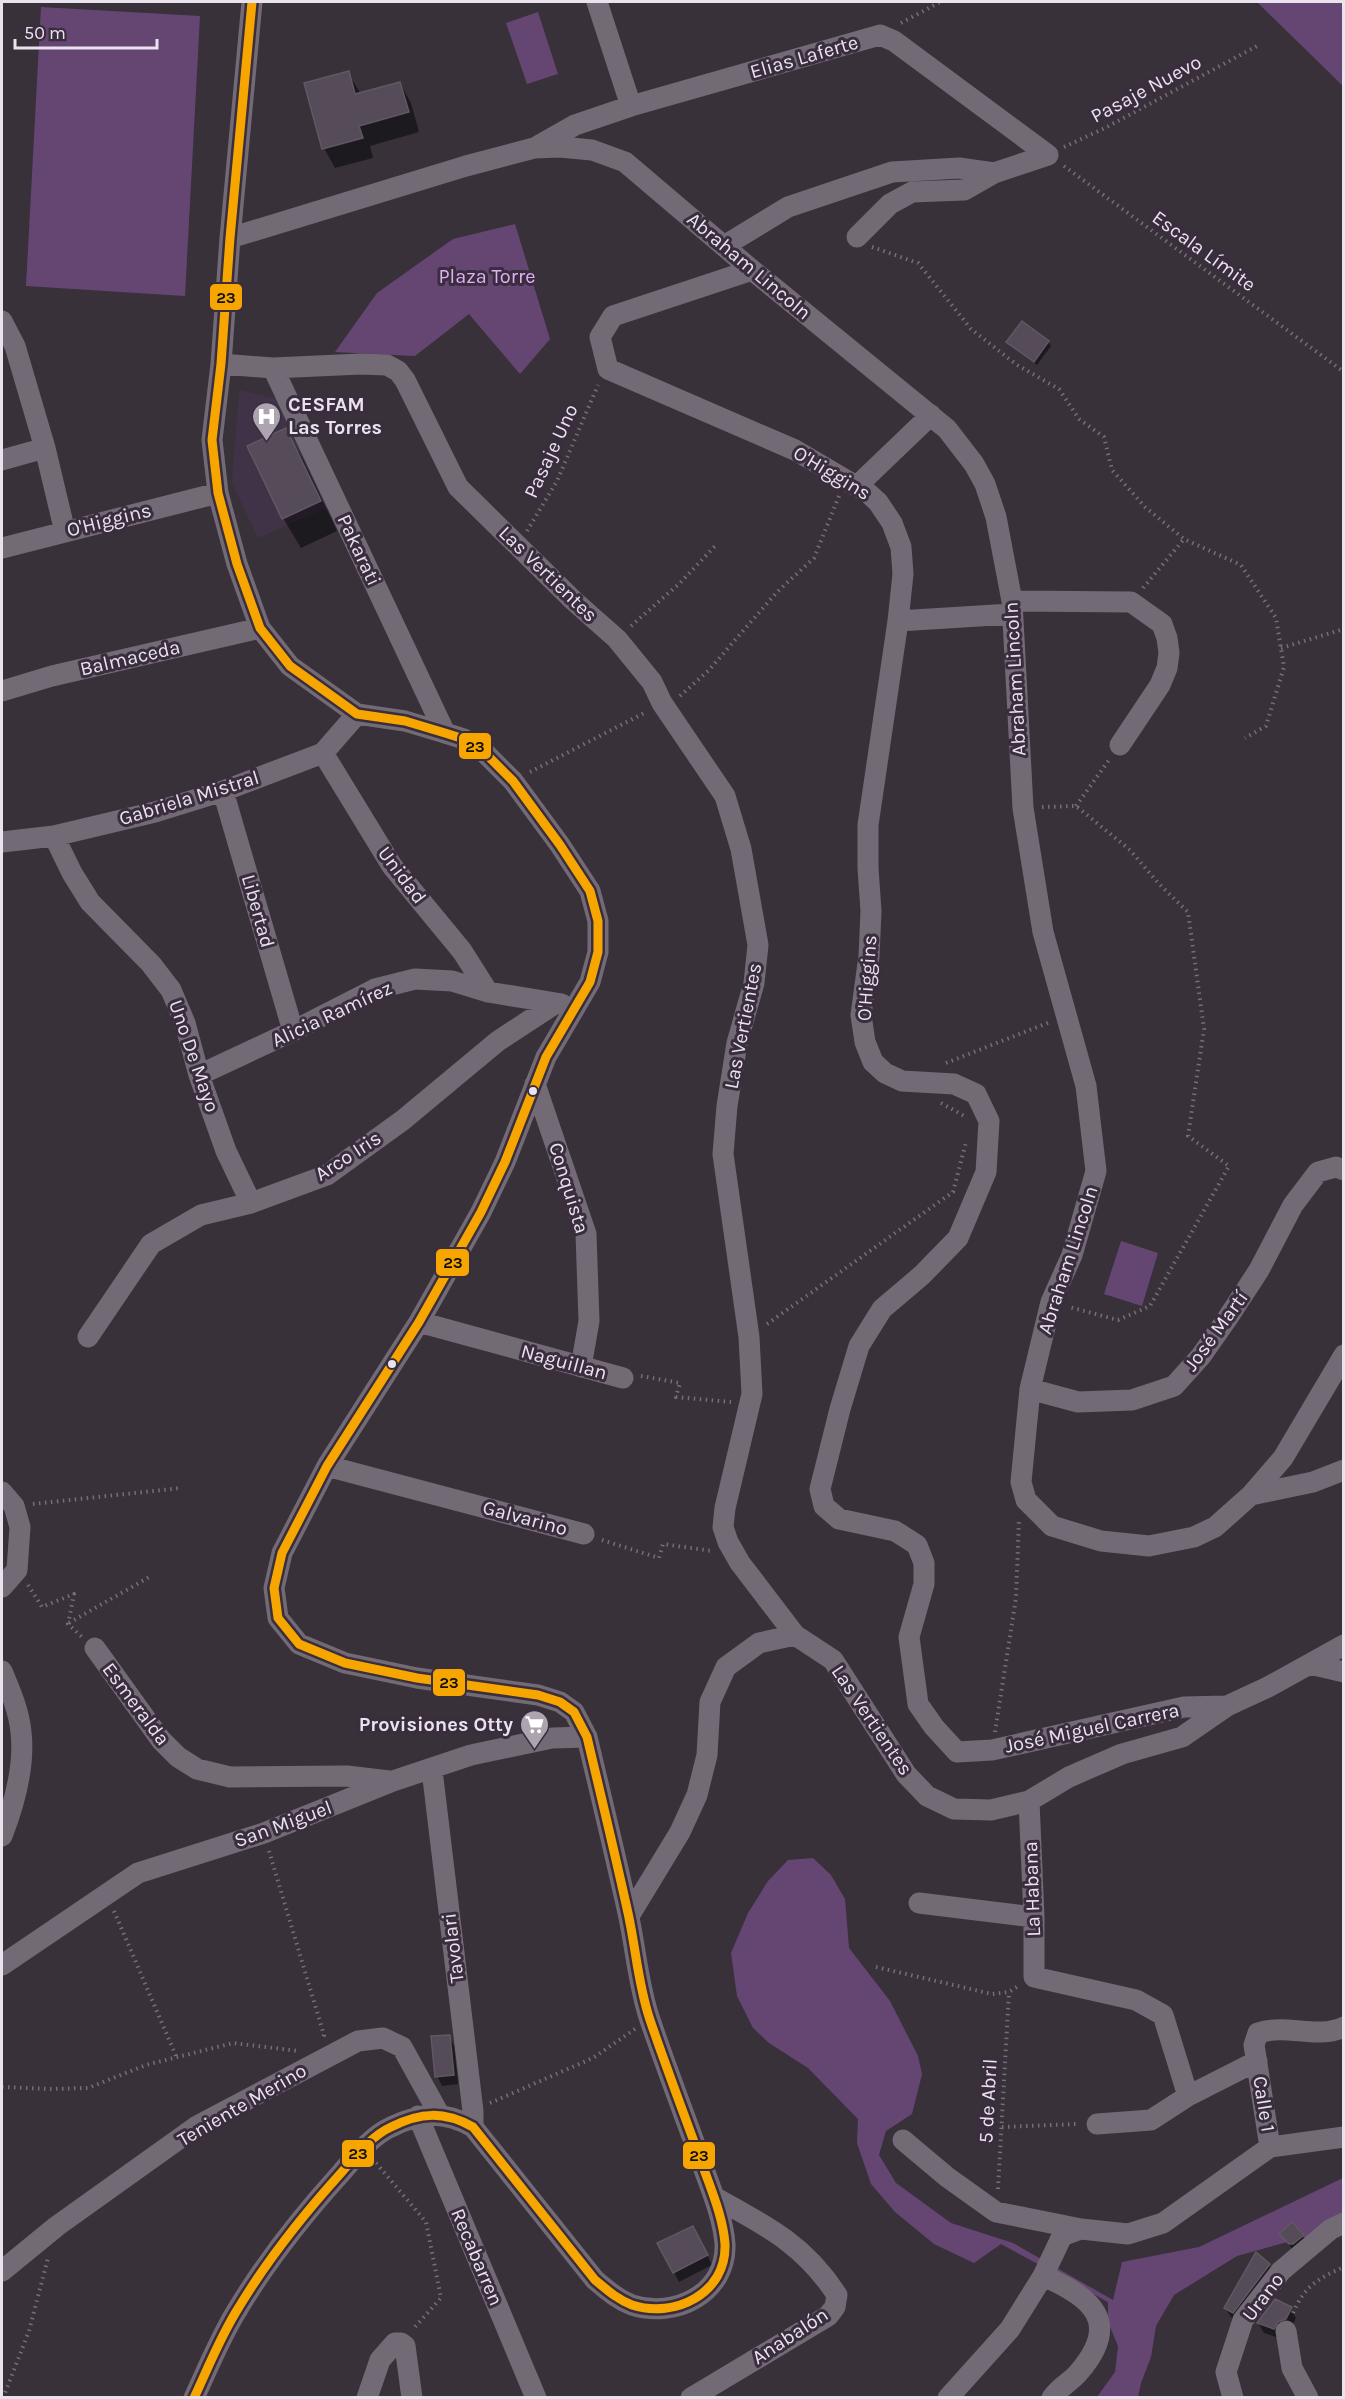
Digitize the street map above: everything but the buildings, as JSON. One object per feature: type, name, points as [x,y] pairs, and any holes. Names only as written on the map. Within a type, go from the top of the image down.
[{"type":"street","points":[[194,2397],[238,2308],[304,2214],[364,2148],[389,2127],[418,2116],[439,2114],[460,2120],[473,2119],[595,2280],[615,2297],[633,2305],[671,2308],[689,2303],[702,2295],[716,2281],[723,2263],[725,2243],[714,2197],[649,2019],[640,1985],[629,1916],[587,1737],[574,1712],[560,1702],[538,1695],[417,1678],[345,1663],[299,1644],[278,1618],[274,1588],[282,1553],[327,1466],[419,1322],[501,1173],[566,1005],[590,982],[598,952],[598,921],[590,891],[566,854],[513,781],[484,752],[464,739],[446,733],[405,721],[357,714],[290,666],[260,628],[237,564],[218,493],[212,440],[221,364],[252,2]]},
{"type":"street","points":[[597,2],[631,106]]},
{"type":"street","name":"Elias Laferte","points":[[534,148],[575,125],[631,106],[880,35],[894,41],[1048,155]]},
{"type":"street","name":"Abraham Lincoln","points":[[230,238],[466,166],[534,148],[560,147],[592,150],[625,162],[752,270],[931,415],[962,446],[985,484],[996,516],[1011,607],[1023,808],[1043,932],[1086,1086],[1096,1171],[1072,1255],[1051,1302],[1030,1389],[1021,1482],[1026,1500],[1052,1526],[1101,1541],[1149,1546],[1194,1537],[1215,1527],[1251,1495]]},
{"type":"street","points":[[856,237],[890,204],[912,192],[964,190],[994,173],[1048,155]]},
{"type":"street","points":[[724,246],[788,207],[892,172],[959,168],[994,173]]},
{"type":"street","points":[[608,369],[600,337],[613,316],[752,270]]},
{"type":"street","points":[[2,321],[15,346],[45,448],[64,532]]},
{"type":"street","name":"Las Vertientes","points":[[221,364],[273,368],[387,365],[398,371],[405,380],[458,487],[574,601],[617,639],[652,682],[662,704],[725,796],[741,849],[759,945],[754,982],[737,1043],[727,1106],[723,1155],[749,1336],[752,1394],[725,1508],[723,1527],[728,1542],[740,1563],[795,1635],[833,1660],[906,1774],[927,1796],[954,1809],[991,1810],[1029,1802]]},
{"type":"street","name":"Pakarati","points":[[273,368],[446,733]]},
{"type":"street","name":"O'Higgins","points":[[608,369],[795,450],[852,482],[868,493],[886,512],[899,541],[903,574],[898,621],[868,825],[871,911],[869,956],[861,1015],[865,1042],[873,1062],[885,1073],[902,1081],[954,1084],[976,1094],[989,1121],[986,1172],[958,1238],[922,1275],[882,1309],[859,1346],[819,1489],[824,1506],[839,1519],[895,1531],[916,1545],[924,1563],[924,1584],[909,1637],[918,1704],[933,1727],[957,1752]]},
{"type":"street","points":[[852,482],[931,415]]},
{"type":"street","points":[[2,460],[45,448]]},
{"type":"street","name":"O'Higgins","points":[[2,548],[218,493]]},
{"type":"street","points":[[898,621],[1011,607],[1131,602],[1162,624],[1169,653],[1167,668],[1160,685],[1120,746]]},
{"type":"street","name":"Balmaceda","points":[[2,691],[52,676],[260,628]]},
{"type":"street","name":"Gabriela Mistral","points":[[2,842],[54,836],[155,812],[223,791],[323,753],[357,714]]},
{"type":"street","name":"Unidad","points":[[323,753],[392,866],[462,951],[488,992]]},
{"type":"street","name":"Libertad","points":[[223,791],[294,1031]]},
{"type":"street","name":"Uno De Mayo","points":[[54,836],[72,873],[90,902],[151,964],[171,990],[185,1023],[199,1075],[226,1151],[251,1203]]},
{"type":"street","name":"Alicia Ramírez","points":[[199,1075],[375,990],[415,979],[452,981],[488,992],[566,1005]]},
{"type":"street","name":"Arco Iris","points":[[88,1337],[151,1244],[201,1215],[251,1203],[327,1175],[403,1120],[498,1041],[566,1005]]},
{"type":"street","name":"Conquista","points":[[535,1084],[586,1234],[589,1322],[581,1367]]},
{"type":"street","name":"José Martí","points":[[1030,1389],[1078,1402],[1132,1400],[1174,1386],[1201,1356],[1227,1319],[1259,1270],[1293,1205],[1317,1172],[1336,1167],[1344,1170]]},
{"type":"street","name":"Naguillan","points":[[419,1322],[623,1378]]},
{"type":"street","points":[[1251,1495],[1283,1458],[1344,1355]]},
{"type":"street","name":"Galvarino","points":[[327,1466],[584,1534]]},
{"type":"street","points":[[1251,1495],[1313,1482],[1344,1470]]},
{"type":"street","points":[[2,1587],[17,1570],[20,1527],[8,1499]]},
{"type":"street","points":[[629,1916],[680,1832],[697,1795],[707,1755],[710,1702],[726,1666],[759,1642],[795,1635]]},
{"type":"street","name":"José Miguel Carrera","points":[[1029,1802],[1069,1777],[1122,1754],[1182,1737],[1227,1706],[1344,1645]]},
{"type":"street","name":"Esmeralda","points":[[94,1648],[161,1740],[178,1757],[197,1769],[230,1777],[347,1776],[393,1781]]},
{"type":"street","points":[[1310,1664],[1344,1672]]},
{"type":"street","points":[[2,1671],[16,1706],[21,1733],[21,1757],[13,1808],[2,1836]]},
{"type":"street","name":"José Miguel Carrera","points":[[957,1752],[992,1750],[1184,1707],[1227,1706]]},
{"type":"street","name":"San Miguel","points":[[2,1965],[138,1873],[264,1833],[393,1781],[432,1770],[471,1755],[552,1738],[587,1737]]},
{"type":"street","name":"Tavolari","points":[[432,1770],[473,2119]]},
{"type":"street","name":"La Habana","points":[[1029,1802],[1034,1977]]},
{"type":"street","points":[[919,1903],[1034,1917]]},
{"type":"street","points":[[1034,1977],[1136,2000],[1163,2015],[1188,2096]]},
{"type":"street","name":"Calle 1","points":[[1270,2147],[1254,2045],[1258,2033],[1272,2029],[1331,2033],[1344,2027]]},
{"type":"street","name":"Teniente Merino","points":[[2,2271],[57,2226],[197,2126],[324,2055],[358,2041],[383,2038],[394,2041],[402,2047],[439,2114]]},
{"type":"street","points":[[1097,2124],[1151,2120],[1188,2096],[1257,2061]]},
{"type":"street","name":"Recabarren","points":[[418,2116],[536,2397]]},
{"type":"street","points":[[903,2139],[947,2177],[996,2212],[1081,2229],[1128,2234],[1163,2223],[1270,2147],[1344,2137]]},
{"type":"street","name":"Anabalón","points":[[691,2397],[828,2316],[835,2307],[837,2295],[803,2253],[777,2232],[714,2197]]},
{"type":"street","name":"Urano","points":[[1233,2397],[1226,2372],[1243,2320],[1281,2271],[1331,2229],[1344,2223]]},
{"type":"street","points":[[948,2397],[1010,2329],[1043,2276],[1062,2236],[1081,2229]]},
{"type":"street","points":[[1043,2276],[1071,2288],[1090,2304],[1099,2320],[1100,2338],[1092,2356],[1076,2375],[1052,2397]]},
{"type":"street","points":[[1286,2331],[1292,2368],[1308,2397]]},
{"type":"street","points":[[367,2397],[380,2360],[395,2343],[405,2346],[412,2397]]},
{"type":"path","points":[[880,35],[940,2]]},
{"type":"path","name":"Pasaje Nuevo","points":[[1048,155],[1105,128],[1257,46]]},
{"type":"path","name":"Escala Límite","points":[[1048,155],[1344,372]]},
{"type":"path","points":[[856,237],[864,244],[918,263],[939,286],[971,329],[1017,365],[1059,389],[1079,419],[1104,437],[1112,470],[1145,507],[1184,539],[1241,565],[1276,618],[1284,666],[1266,726],[1245,738]]},
{"type":"path","name":"Pasaje Uno","points":[[519,545],[557,481],[597,387],[608,369]]},
{"type":"path","points":[[513,781],[684,694],[708,671],[777,592],[814,558],[852,482]]},
{"type":"path","points":[[1131,602],[1184,539]]},
{"type":"path","points":[[617,639],[680,583],[716,545]]},
{"type":"path","points":[[1281,648],[1344,628]]},
{"type":"path","points":[[1076,806],[1120,746]]},
{"type":"path","points":[[1023,808],[1076,806],[1130,850],[1159,884],[1188,912],[1204,1029],[1188,1136],[1229,1166],[1150,1306],[1118,1320],[1051,1302]]},
{"type":"path","points":[[945,1063],[1065,1016]]},
{"type":"path","points":[[749,1336],[953,1191],[967,1141]]},
{"type":"path","name":"Naguillan","points":[[623,1378],[628,1373],[680,1383],[676,1397],[735,1402],[737,1392],[752,1394]]},
{"type":"path","points":[[8,1499],[182,1488]]},
{"type":"path","points":[[992,1750],[1016,1598],[1019,1517]]},
{"type":"path","name":"Galvarino","points":[[584,1534],[659,1558],[663,1544],[712,1551]]},
{"type":"path","points":[[17,1570],[42,1607],[74,1594],[68,1624]]},
{"type":"path","points":[[68,1624],[151,1576]]},
{"type":"path","name":"Esmeralda","points":[[68,1624],[94,1648]]},
{"type":"path","points":[[2,2087],[88,2088],[146,2065],[233,2043],[324,2055],[324,2035],[264,1833]]},
{"type":"path","points":[[107,1893],[177,2056]]},
{"type":"path","points":[[876,1967],[992,1994],[1008,1992],[1034,1977]]},
{"type":"path","name":"5 de Abril","points":[[996,2212],[1008,1992]]},
{"type":"path","points":[[473,2119],[593,2058],[649,2019]]},
{"type":"path","points":[[1002,2127],[1097,2124]]},
{"type":"path","points":[[364,2148],[426,2222],[441,2298],[401,2343]]},
{"type":"path","points":[[3,2397],[29,2331],[48,2257]]},
{"type":"path","points":[[1286,2331],[1299,2299],[1320,2277],[1344,2267]]},
{"type":"shaded area","name":"CESFAM Las Torres","points":[[239,390],[278,399],[329,507],[258,538],[232,483]]},
{"type":"green space","points":[[1257,2],[1343,2],[1343,86]]},
{"type":"green space","points":[[41,7],[200,16],[185,296],[26,286]]},
{"type":"green space","points":[[538,12],[558,74],[527,84],[506,23]]},
{"type":"green space","name":"Plaza Torre","points":[[515,224],[550,339],[520,374],[469,314],[415,356],[335,352],[377,293],[453,239]]},
{"type":"green space","points":[[1121,1241],[1158,1253],[1142,1306],[1104,1294]]},
{"type":"green space","points":[[813,1858],[831,1875],[845,1899],[849,1948],[890,2001],[918,2056],[922,2074],[912,2114],[886,2131],[879,2155],[896,2183],[951,2223],[1013,2243],[1113,2300],[1122,2262],[1199,2247],[1343,2178],[1343,2233],[1320,2233],[1237,2256],[1174,2295],[1156,2326],[1151,2357],[1138,2397],[1097,2397],[1115,2372],[1118,2346],[1108,2322],[1108,2302],[1001,2244],[974,2263],[934,2244],[895,2212],[871,2184],[857,2143],[858,2119],[808,2068],[769,2043],[753,2028],[737,1996],[731,1953],[748,1913],[768,1881],[788,1860]]},
{"type":"transit line","name":"23","points":[[194,2398],[232,2318],[287,2238],[370,2141],[384,2131],[412,2118],[442,2116],[473,2127],[595,2280],[632,2305],[665,2308],[681,2305],[695,2298],[708,2289],[717,2276],[723,2261],[725,2244],[716,2202],[646,2007],[628,1913],[587,1737],[574,1712],[560,1702],[538,1695],[417,1678],[345,1663],[299,1644],[278,1618],[274,1588],[282,1553],[327,1466],[419,1322],[481,1212],[505,1162],[546,1057],[590,982],[598,952],[598,921],[590,891],[560,845],[513,781],[484,752],[464,739],[405,721],[357,714],[290,666],[260,628],[237,564],[218,493],[212,440],[221,364],[252,2]]},
{"type":"place","name":"CESFAM Las Torres","points":[[267,442]]},
{"type":"place","name":"Provisiones Otty","points":[[534,1750]]}]
